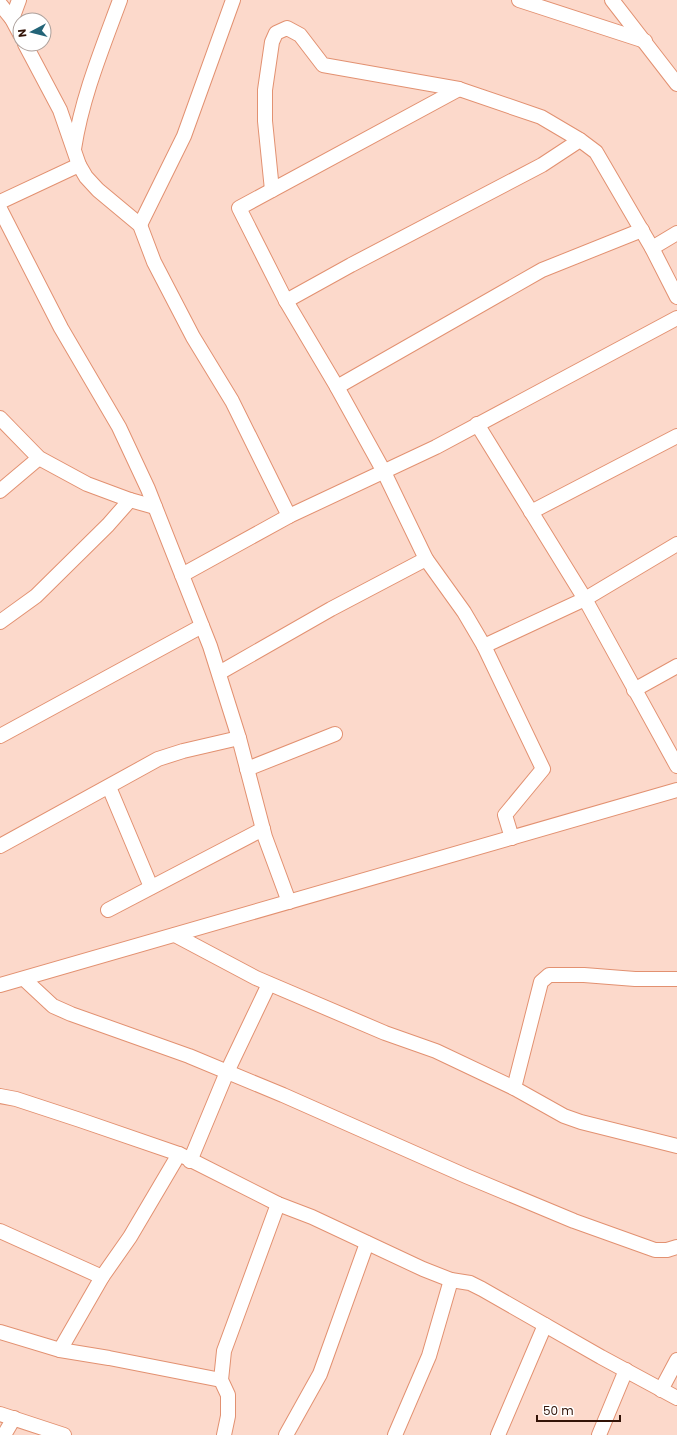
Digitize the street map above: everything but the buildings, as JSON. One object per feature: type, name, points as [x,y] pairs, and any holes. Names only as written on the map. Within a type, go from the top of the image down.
[{"type":"street","points":[[15,12],[19,0]]},
{"type":"street","points":[[74,152],[78,124],[91,76],[120,0]]},
{"type":"street","points":[[140,225],[184,136],[233,0]]},
{"type":"street","points":[[519,0],[645,41]]},
{"type":"street","points":[[612,0],[677,84]]},
{"type":"street","points":[[0,4],[12,19]]},
{"type":"street","points":[[272,190],[265,121],[264,90],[272,42],[276,33],[287,28],[300,35],[323,65],[459,90],[542,117],[580,140],[596,152],[642,230],[677,297]]},
{"type":"street","points":[[29,52],[60,110],[79,165],[86,177],[98,190],[140,225],[154,262],[193,337],[232,400],[289,516]]},
{"type":"street","points":[[459,90],[239,208],[286,301],[337,387],[383,470],[426,559],[464,612],[484,646],[543,769],[505,815],[512,838]]},
{"type":"street","points":[[286,301],[351,265],[542,165],[580,140]]},
{"type":"street","points":[[0,202],[79,165]]},
{"type":"street","points":[[0,209],[5,233],[119,427],[155,507],[219,673],[239,738],[263,829],[289,902]]},
{"type":"street","points":[[337,387],[542,270],[642,230]]},
{"type":"street","points":[[652,248],[677,233]]},
{"type":"street","points":[[182,575],[289,516],[383,470],[436,447],[677,318]]},
{"type":"street","points":[[0,418],[39,458],[87,484],[130,500],[155,507]]},
{"type":"street","points":[[477,424],[585,599],[677,766]]},
{"type":"street","points":[[531,512],[677,436]]},
{"type":"street","points":[[0,491],[39,458]]},
{"type":"street","points":[[0,622],[36,596],[108,525],[130,500]]},
{"type":"street","points":[[484,646],[585,599],[677,544]]},
{"type":"street","points":[[219,673],[331,609],[426,559]]},
{"type":"street","points":[[0,736],[202,626]]},
{"type":"street","points":[[634,690],[677,666]]},
{"type":"street","points":[[247,769],[335,734]]},
{"type":"street","points":[[0,846],[158,759],[183,751],[239,738]]},
{"type":"street","points":[[109,787],[151,888]]},
{"type":"street","points":[[0,985],[677,790]]},
{"type":"street","points":[[108,910],[263,829]]},
{"type":"street","points":[[175,935],[269,984],[385,1033],[436,1052],[514,1088],[564,1116],[677,1146]]},
{"type":"street","points":[[514,1088],[540,986],[549,975],[584,975],[635,979],[677,979]]},
{"type":"street","points":[[24,978],[53,1006],[71,1014],[188,1056],[227,1072],[466,1176],[574,1221],[655,1250],[667,1250],[677,1247],[677,1244]]},
{"type":"street","points":[[60,1350],[102,1277],[185,1158],[269,984]]},
{"type":"street","points":[[0,1096],[16,1099],[185,1158],[278,1204],[423,1269],[451,1280],[470,1283],[677,1398]]},
{"type":"street","points":[[224,1435],[228,1416],[228,1395],[221,1380],[221,1367],[224,1351],[278,1204]]},
{"type":"street","points":[[0,1231],[102,1277]]},
{"type":"street","points":[[286,1435],[320,1374],[367,1243]]},
{"type":"street","points":[[395,1435],[429,1356],[451,1280]]},
{"type":"street","points":[[498,1435],[545,1324]]},
{"type":"street","points":[[0,1332],[60,1350],[221,1380]]},
{"type":"street","points":[[661,1390],[677,1360]]},
{"type":"street","points":[[600,1435],[626,1370]]},
{"type":"street","points":[[0,1414],[64,1435]]},
{"type":"street","points":[[4,1435],[14,1418]]}]
